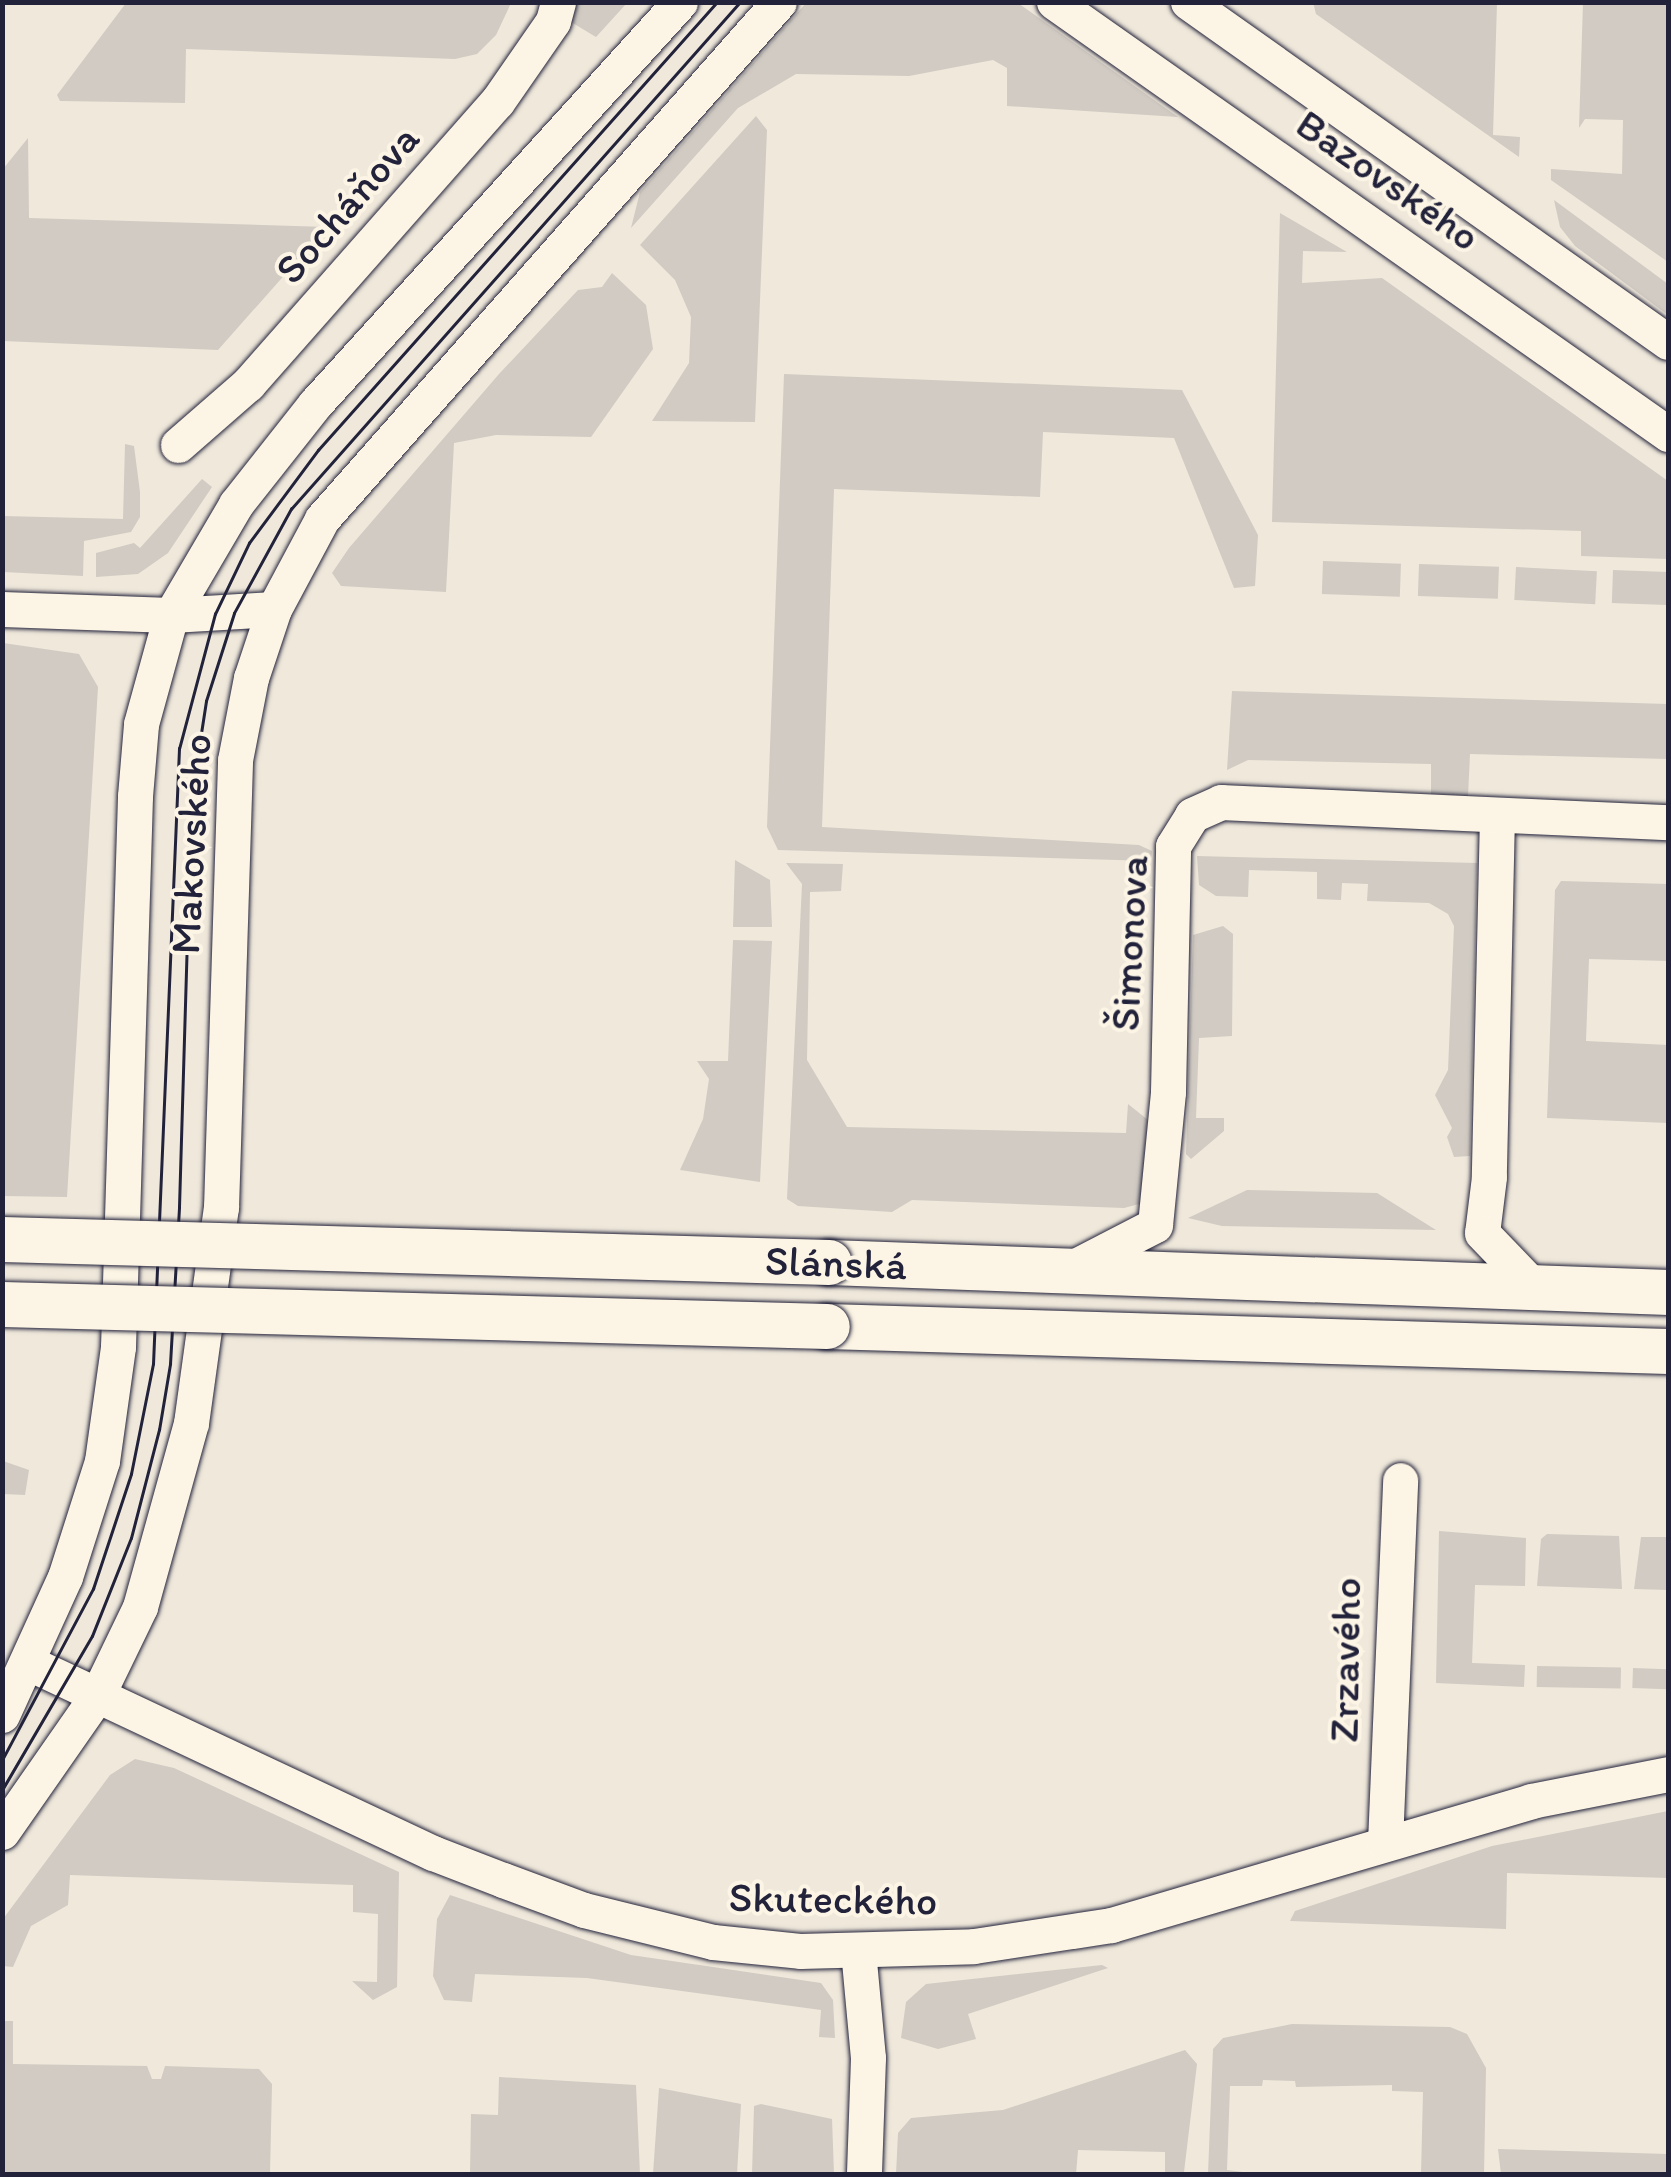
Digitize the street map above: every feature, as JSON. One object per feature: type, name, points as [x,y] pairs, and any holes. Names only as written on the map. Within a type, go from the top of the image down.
[{"type":"main road","name":"Slánská","points":[[2,1239],[828,1262],[1668,1292]]},
{"type":"main road","name":"Slánská","points":[[2,1304],[1668,1351]]},
{"type":"street","name":"Socháňova","points":[[178,445],[248,384],[497,102],[553,22],[558,2]]},
{"type":"street","name":"Makovského","points":[[2,1715],[30,1662],[90,1512],[118,1347],[135,796],[145,705],[170,616],[236,504],[315,404],[680,2]]},
{"type":"street","name":"Makovského","points":[[2,1832],[97,1696],[140,1607],[192,1424],[221,1208],[235,760],[251,678],[274,609],[322,519],[779,2]]},
{"type":"street","name":"Bazovského","points":[[1054,2],[1668,434]]},
{"type":"street","name":"Bazovského","points":[[1188,2],[1668,342]]},
{"type":"street","points":[[2,609],[170,616],[274,609]]},
{"type":"street","name":"Šimonova","points":[[1066,1271],[1156,1225],[1168,1092],[1173,846],[1192,815],[1221,802],[1668,822]]},
{"type":"street","points":[[1496,815],[1482,1233],[1534,1286]]},
{"type":"street","name":"Zrzavého","points":[[1385,1843],[1400,1480]]},
{"type":"street","name":"Skuteckého","points":[[30,1662],[433,1854],[584,1910],[713,1942],[858,1950],[974,1946],[1111,1925],[1530,1800],[1668,1774]]},
{"type":"street","points":[[858,1950],[868,2058],[864,2174]]},
{"type":"shaded area","points":[[126,2],[511,3],[496,35],[477,54],[455,59],[186,49],[185,103],[60,101],[57,95]]},
{"type":"shaded area","points":[[1313,2],[1497,3],[1493,135],[1520,137],[1519,157],[1316,14]]},
{"type":"shaded area","points":[[576,3],[627,3],[596,37],[571,22]]},
{"type":"shaded area","points":[[806,3],[1018,3],[1178,117],[1007,106],[1007,68],[993,60],[909,76],[796,74],[738,108],[631,228],[640,192]]},
{"type":"shaded area","points":[[1583,3],[1668,3],[1668,262],[1551,180],[1551,169],[1622,174],[1623,120],[1585,119],[1579,128]]},
{"type":"shaded area","points":[[756,116],[767,130],[755,422],[652,421],[689,363],[691,317],[675,280],[640,245]]},
{"type":"shaded area","points":[[28,138],[29,218],[327,227],[218,350],[3,341],[3,169]]},
{"type":"shaded area","points":[[1554,200],[1668,284],[1668,315],[1575,246],[1560,227]]},
{"type":"shaded area","points":[[1280,213],[1347,252],[1303,251],[1302,283],[1382,278],[1668,481],[1668,559],[1581,556],[1581,531],[1272,522]]},
{"type":"shaded area","points":[[612,273],[646,305],[653,349],[591,437],[496,435],[454,443],[446,592],[341,586],[332,573],[349,548],[499,374],[578,290],[602,287]]},
{"type":"shaded area","points":[[784,374],[1182,390],[1258,535],[1255,586],[1234,588],[1174,438],[1043,432],[1040,497],[834,489],[822,827],[1139,845],[1152,851],[1151,861],[778,850],[767,827]]},
{"type":"shaded area","points":[[125,444],[134,446],[140,492],[140,517],[131,532],[84,541],[83,576],[3,572],[3,516],[123,519]]},
{"type":"shaded area","points":[[202,479],[212,487],[168,553],[138,574],[96,577],[96,553],[134,543],[140,548]]},
{"type":"shaded area","points":[[1323,561],[1401,564],[1400,597],[1322,594]]},
{"type":"shaded area","points":[[1419,564],[1499,567],[1498,599],[1418,596]]},
{"type":"shaded area","points":[[1516,567],[1597,571],[1595,604],[1514,600]]},
{"type":"shaded area","points":[[1613,570],[1668,572],[1667,605],[1612,603]]},
{"type":"shaded area","points":[[3,643],[79,654],[98,687],[67,1197],[3,1196]]},
{"type":"shaded area","points":[[1232,691],[1668,704],[1668,759],[1470,754],[1468,796],[1431,794],[1431,764],[1248,760],[1227,770]]},
{"type":"shaded area","points":[[1197,856],[1477,863],[1470,1156],[1454,1157],[1447,1137],[1452,1128],[1435,1095],[1448,1070],[1454,926],[1448,914],[1429,903],[1367,901],[1368,884],[1342,883],[1341,900],[1317,899],[1317,872],[1249,870],[1248,897],[1216,896],[1199,885]]},
{"type":"shaded area","points":[[735,860],[770,880],[772,927],[733,927]]},
{"type":"shaded area","points":[[786,863],[843,864],[841,891],[810,892],[807,1060],[847,1127],[1126,1133],[1128,1104],[1148,1120],[1143,1203],[1124,1208],[912,1200],[892,1212],[798,1206],[787,1199],[802,884]]},
{"type":"shaded area","points":[[1561,881],[1668,884],[1668,961],[1589,959],[1586,1041],[1668,1045],[1668,1123],[1547,1118],[1555,890]]},
{"type":"shaded area","points":[[1223,926],[1233,934],[1232,1036],[1199,1038],[1196,1118],[1224,1118],[1224,1131],[1191,1159],[1186,1154],[1193,935]]},
{"type":"shaded area","points":[[733,940],[772,941],[760,1182],[680,1170],[703,1119],[709,1079],[697,1061],[728,1061]]},
{"type":"shaded area","points":[[1247,1190],[1377,1193],[1436,1230],[1222,1226],[1188,1218]]},
{"type":"shaded area","points":[[3,1461],[29,1470],[25,1495],[3,1494]]},
{"type":"shaded area","points":[[1439,1531],[1526,1538],[1525,1586],[1475,1585],[1472,1663],[1525,1665],[1524,1687],[1436,1683]]},
{"type":"shaded area","points":[[1547,1534],[1619,1536],[1622,1589],[1537,1586],[1541,1539]]},
{"type":"shaded area","points":[[1641,1537],[1668,1537],[1668,1590],[1634,1589]]},
{"type":"shaded area","points":[[1537,1666],[1621,1667],[1621,1688],[1537,1687]]},
{"type":"shaded area","points":[[1633,1668],[1668,1669],[1667,1689],[1632,1688]]},
{"type":"shaded area","points":[[135,1759],[174,1768],[399,1872],[397,1987],[373,2000],[352,1981],[377,1982],[378,1914],[353,1912],[353,1885],[70,1875],[68,1905],[31,1926],[13,1967],[3,1966],[3,1919],[110,1775]]},
{"type":"shaded area","points":[[1668,1811],[1668,1878],[1507,1873],[1506,1929],[1290,1921],[1295,1911],[1492,1846]]},
{"type":"shaded area","points":[[450,1895],[631,1955],[821,1983],[833,2000],[835,2038],[819,2037],[821,2010],[587,1978],[475,1974],[472,2002],[444,2000],[433,1976],[437,1919]]},
{"type":"shaded area","points":[[1102,1965],[1108,1968],[968,2014],[976,2039],[938,2049],[901,2038],[906,2002],[926,1984]]},
{"type":"shaded area","points":[[3,2021],[13,2021],[13,2064],[147,2066],[152,2079],[161,2079],[165,2066],[259,2069],[272,2084],[270,2174],[3,2174]]},
{"type":"shaded area","points":[[1292,2024],[1450,2027],[1467,2034],[1486,2068],[1484,2174],[1421,2174],[1423,2092],[1392,2091],[1392,2085],[1296,2087],[1295,2081],[1263,2080],[1262,2086],[1230,2086],[1227,2170],[1259,2174],[1208,2174],[1213,2049],[1223,2038]]},
{"type":"shaded area","points":[[1185,2050],[1197,2064],[1184,2172],[1165,2172],[1165,2152],[1078,2150],[1076,2174],[896,2174],[898,2133],[911,2118],[1003,2110]]},
{"type":"shaded area","points":[[499,2077],[636,2085],[640,2174],[470,2174],[471,2114],[498,2115]]},
{"type":"shaded area","points":[[659,2088],[741,2104],[737,2174],[653,2174]]},
{"type":"shaded area","points":[[761,2104],[832,2119],[834,2174],[752,2174],[754,2106]]},
{"type":"shaded area","points":[[1498,2149],[1668,2154],[1668,2174],[1501,2174]]},
{"type":"tram line","points":[[2,1760],[93,1589],[131,1474],[153,1364],[179,749],[215,614],[249,543],[318,450],[717,2]]},
{"type":"tram line","points":[[2,1790],[92,1636],[131,1538],[159,1430],[170,1364],[179,1207],[191,798],[206,701],[234,613],[291,509],[740,2]]}]
